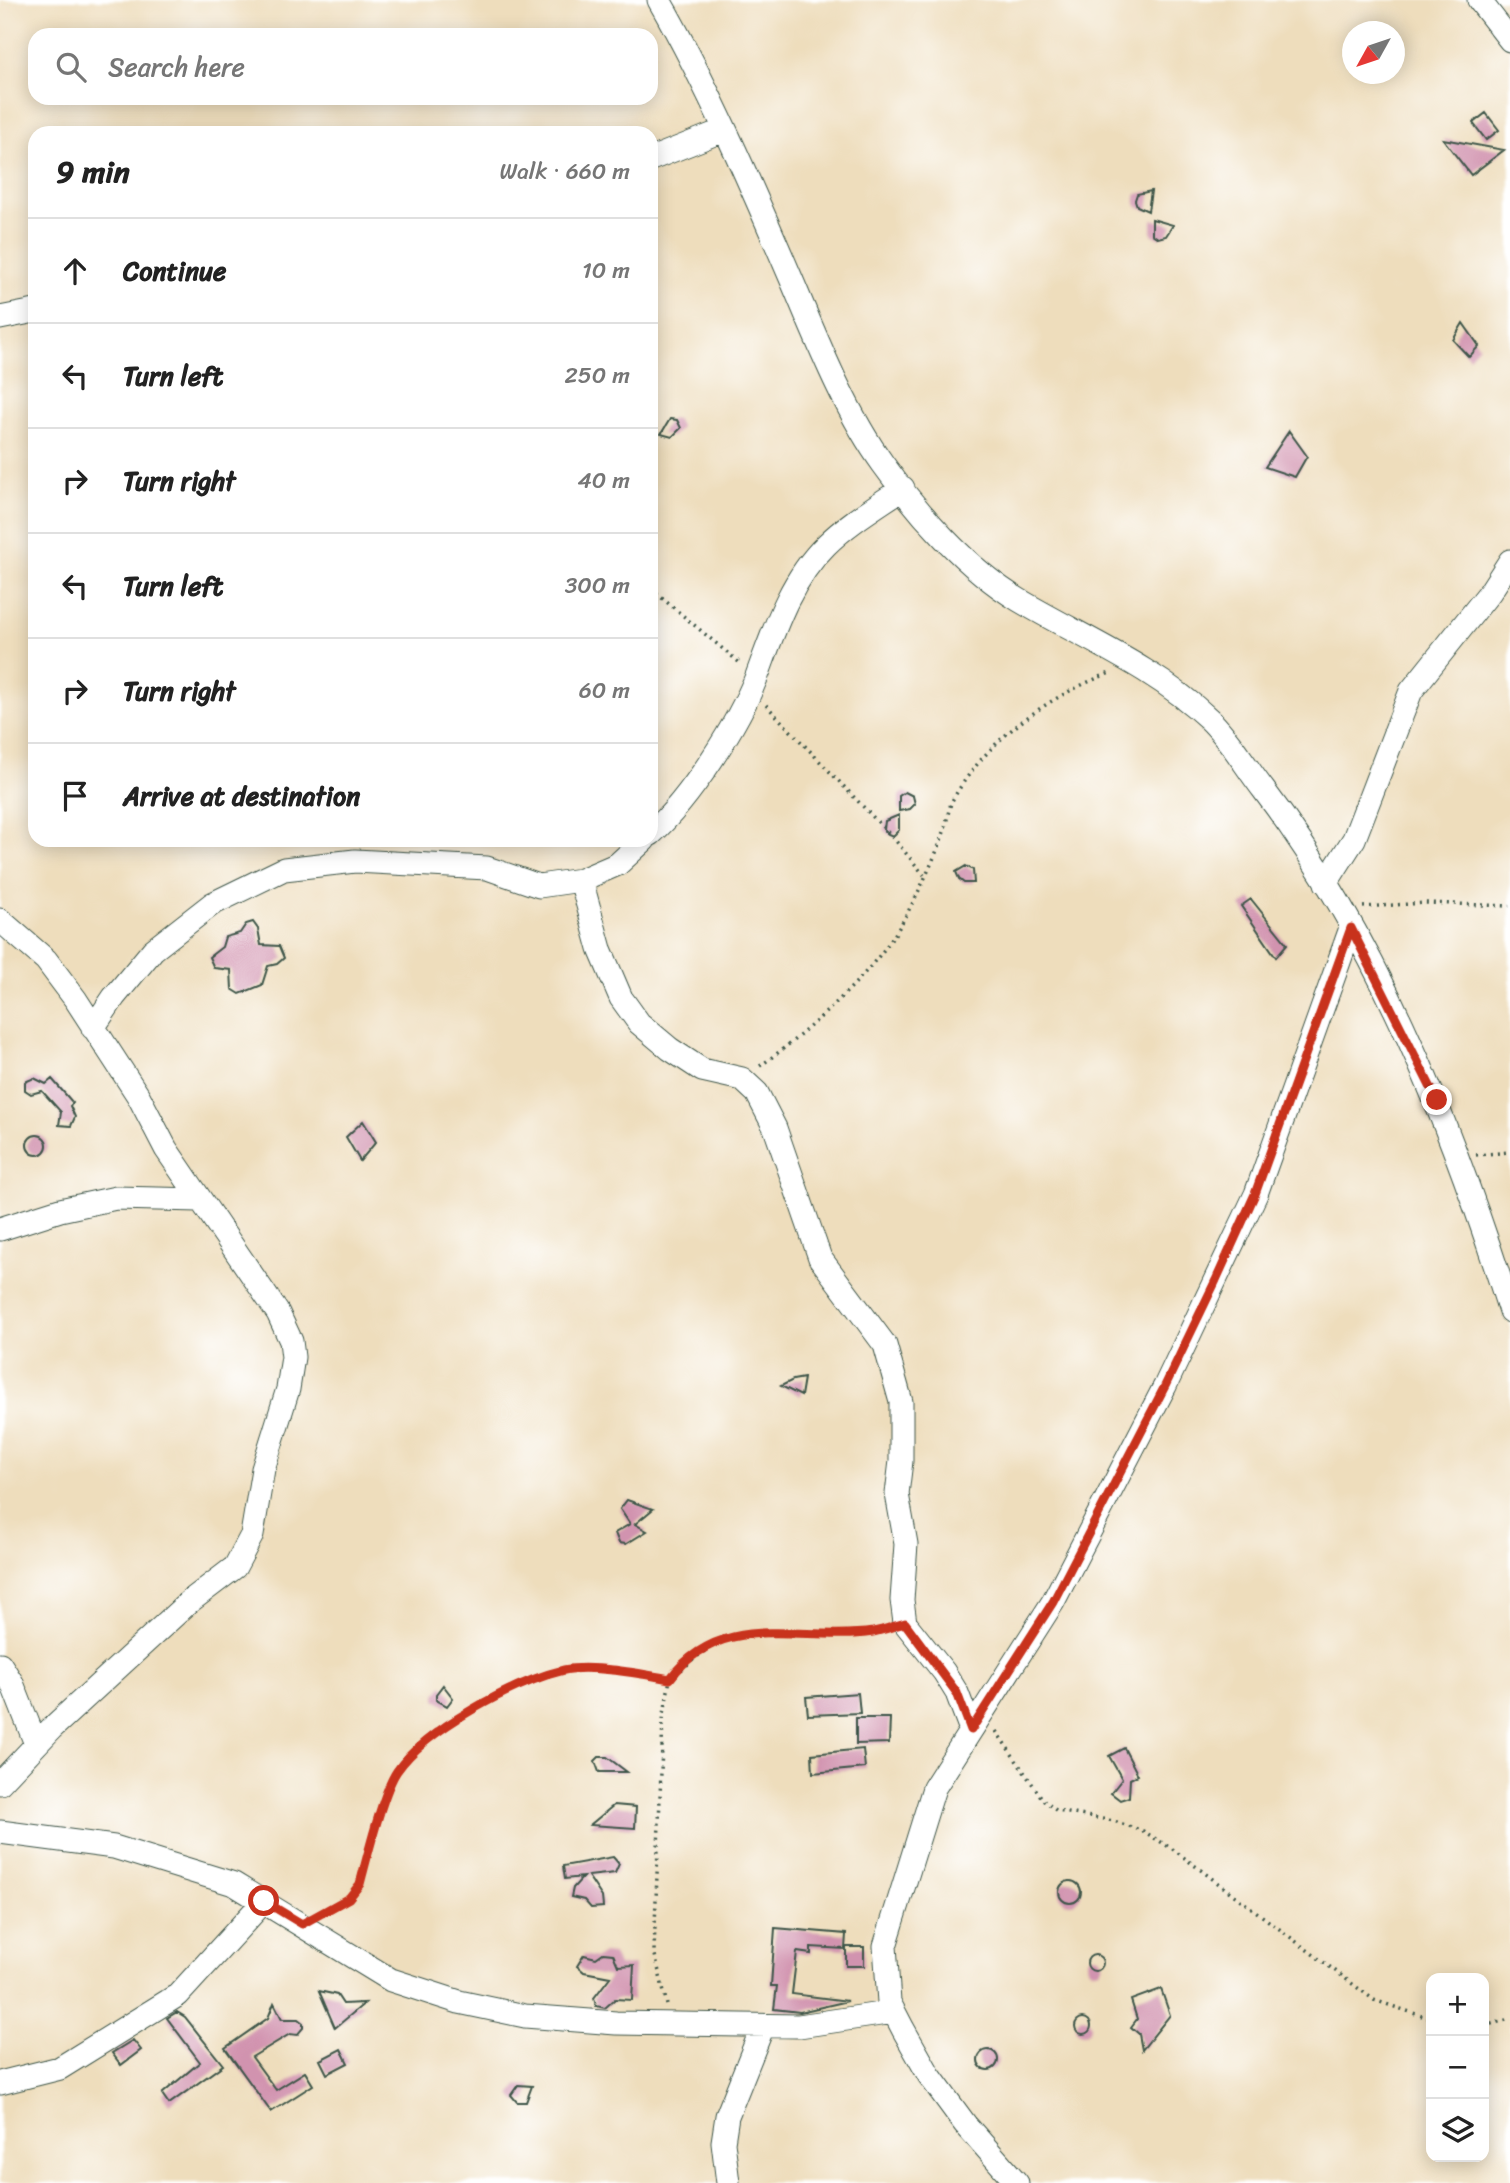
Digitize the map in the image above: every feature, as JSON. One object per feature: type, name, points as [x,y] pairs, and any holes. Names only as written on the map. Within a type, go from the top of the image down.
[{"type":"street","points":[[659,0],[724,130],[830,369],[881,462],[946,541],[1015,598],[1135,664],[1211,721],[1301,839],[1345,918],[1437,1100],[1510,1311]]},
{"type":"street","points":[[1479,0],[1510,40]]},
{"type":"street","points":[[658,156],[724,130]]},
{"type":"street","points":[[0,318],[28,312]]},
{"type":"street","points":[[658,825],[713,758],[753,683],[770,634],[791,594],[824,546],[903,488]]},
{"type":"street","points":[[1326,883],[1354,839],[1411,691],[1490,592],[1510,561]]},
{"type":"street","points":[[93,1028],[114,997],[153,950],[212,904],[284,869],[355,861],[487,868],[539,886],[581,880],[618,864],[637,847]]},
{"type":"street","points":[[581,880],[600,949],[621,998],[639,1023],[702,1070],[742,1079],[766,1109],[820,1258],[885,1345],[895,1372],[901,1402],[901,1461],[897,1494],[906,1544],[902,1600],[905,1623],[977,1721]]},
{"type":"street","points":[[1017,2183],[965,2124],[929,2075],[889,2002],[885,1946],[934,1788],[1053,1602],[1165,1386],[1222,1268],[1255,1194],[1345,918]]},
{"type":"street","points":[[0,920],[46,960],[93,1028],[139,1097],[166,1149],[199,1200],[278,1313],[291,1341],[293,1357],[288,1389],[263,1469],[252,1535],[235,1567],[189,1602],[36,1744],[0,1783]]},
{"type":"street","points":[[0,1228],[60,1210],[116,1198],[199,1200]]},
{"type":"street","points":[[0,1664],[12,1684],[36,1744]]},
{"type":"street","points":[[0,1832],[114,1847],[234,1884],[391,1980],[460,2003],[525,2017],[674,2024],[799,2026],[894,2012]]},
{"type":"street","points":[[0,2084],[60,2068],[178,1995],[264,1901]]},
{"type":"street","points":[[728,2183],[723,2142],[727,2116],[763,2026]]},
{"type":"path","points":[[658,595],[753,683],[924,875]]},
{"type":"path","points":[[742,1079],[812,1026],[857,980],[903,920],[943,833],[951,803],[974,769],[1013,726],[1091,680],[1135,664]]},
{"type":"path","points":[[1345,918],[1425,903],[1510,906]]},
{"type":"path","points":[[1457,1158],[1510,1152]]},
{"type":"path","points":[[674,2024],[659,1979],[654,1951],[663,1720],[670,1679],[716,1642],[744,1635],[872,1632],[905,1623]]},
{"type":"path","points":[[302,1924],[349,1898],[360,1884],[394,1774],[416,1747],[467,1712],[565,1670],[631,1671],[670,1679]]},
{"type":"path","points":[[977,1721],[1044,1801],[1057,1811],[1114,1821],[1143,1831],[1174,1850],[1374,2000],[1426,2017]]},
{"type":"path","points":[[1489,2025],[1510,2019]]},
{"type":"building","points":[[1486,113],[1499,130],[1486,140],[1473,123]]},
{"type":"building","points":[[1443,139],[1504,150],[1471,175]]},
{"type":"building","points":[[1151,191],[1148,211],[1137,206],[1137,194]]},
{"type":"building","points":[[1152,219],[1173,225],[1166,236],[1158,238],[1152,234]]},
{"type":"building","points":[[1463,323],[1479,346],[1469,357],[1453,340]]},
{"type":"building","points":[[670,419],[677,420],[681,428],[672,437],[661,434]]},
{"type":"building","points":[[1289,431],[1307,456],[1295,477],[1265,467]]},
{"type":"building","points":[[905,792],[913,796],[915,804],[910,809],[899,811],[899,796]]},
{"type":"building","points":[[899,815],[899,830],[893,836],[888,834],[884,830],[885,821]]},
{"type":"building","points":[[966,866],[973,870],[974,883],[964,883],[959,879],[956,872]]},
{"type":"building","points":[[1251,899],[1287,944],[1276,957],[1241,906]]},
{"type":"building","points":[[253,922],[258,929],[261,945],[279,946],[284,958],[277,964],[268,966],[262,985],[240,994],[232,989],[231,970],[214,968],[209,957],[222,947],[225,937],[240,933],[246,924]]},
{"type":"building","points":[[34,1078],[46,1084],[52,1079],[73,1103],[70,1106],[75,1117],[71,1126],[59,1125],[61,1112],[42,1091],[31,1094],[25,1090],[25,1082]]},
{"type":"building","points":[[363,1121],[376,1142],[360,1161],[346,1137]]},
{"type":"building","points":[[37,1135],[44,1138],[47,1145],[44,1152],[37,1155],[30,1152],[27,1145],[30,1138]]},
{"type":"building","points":[[804,1378],[801,1396],[781,1386],[793,1380]]},
{"type":"building","points":[[627,1500],[653,1509],[635,1524],[647,1531],[626,1544],[619,1543],[615,1533],[630,1524],[620,1509]]},
{"type":"building","points":[[443,1685],[453,1698],[447,1706],[436,1700],[436,1694]]},
{"type":"building","points":[[858,1693],[860,1713],[808,1715],[806,1697]]},
{"type":"building","points":[[856,1718],[890,1718],[889,1743],[856,1744]]},
{"type":"building","points":[[1124,1748],[1138,1775],[1130,1779],[1129,1797],[1120,1800],[1111,1793],[1122,1779],[1109,1756]]},
{"type":"building","points":[[863,1749],[865,1768],[813,1773],[812,1754]]},
{"type":"building","points":[[599,1757],[607,1757],[627,1772],[599,1772],[595,1761]]},
{"type":"building","points":[[614,1805],[636,1807],[635,1828],[590,1825]]},
{"type":"building","points":[[613,1857],[619,1864],[615,1873],[588,1876],[602,1897],[603,1907],[591,1908],[584,1900],[571,1897],[573,1888],[583,1877],[565,1879],[563,1866]]},
{"type":"building","points":[[1070,1881],[1078,1884],[1081,1892],[1078,1900],[1070,1903],[1062,1900],[1059,1892],[1062,1884]]},
{"type":"building","points":[[775,1928],[846,1934],[845,1949],[811,1947],[811,1954],[797,1952],[792,1994],[848,2001],[800,2012],[774,2009],[777,1986],[771,1986]]},
{"type":"building","points":[[846,1947],[864,1947],[864,1966],[846,1966]]},
{"type":"building","points":[[603,1953],[613,1954],[618,1966],[634,1965],[632,2000],[615,1999],[605,2008],[596,2006],[594,1998],[610,1977],[584,1972],[577,1966],[584,1955],[596,1958]]},
{"type":"building","points":[[1092,1955],[1098,1955],[1103,1963],[1101,1969],[1092,1971],[1087,1966],[1087,1960]]},
{"type":"building","points":[[1161,1989],[1170,2015],[1142,2050],[1139,2034],[1131,2027],[1137,2019],[1131,2000]]},
{"type":"building","points":[[319,1991],[337,1995],[343,2004],[365,2003],[335,2028]]},
{"type":"building","points":[[274,2003],[282,2019],[298,2019],[303,2023],[303,2028],[297,2035],[290,2034],[252,2057],[276,2090],[305,2072],[313,2085],[271,2112],[225,2048],[268,2018]]},
{"type":"building","points":[[177,2012],[185,2017],[223,2065],[169,2104],[162,2094],[200,2062],[167,2018]]},
{"type":"building","points":[[1080,2018],[1086,2018],[1091,2026],[1089,2032],[1080,2034],[1075,2029],[1075,2023]]},
{"type":"building","points":[[133,2040],[141,2050],[121,2065],[112,2053]]},
{"type":"building","points":[[341,2049],[348,2063],[327,2074],[320,2060]]},
{"type":"building","points":[[988,2050],[995,2053],[998,2060],[995,2067],[988,2070],[981,2067],[978,2060],[981,2053]]},
{"type":"building","points":[[518,2085],[532,2086],[526,2102],[517,2102],[511,2095]]},
{"type":"route","points":[[264,1901],[302,1924],[349,1898],[360,1884],[394,1774],[416,1747],[467,1712],[565,1670],[631,1671],[670,1679],[690,1660],[716,1642],[744,1635],[872,1632],[905,1623],[912,1636],[931,1655],[957,1693],[971,1730],[1053,1602],[1165,1386],[1216,1280],[1255,1194],[1351,928],[1437,1100]]}]
